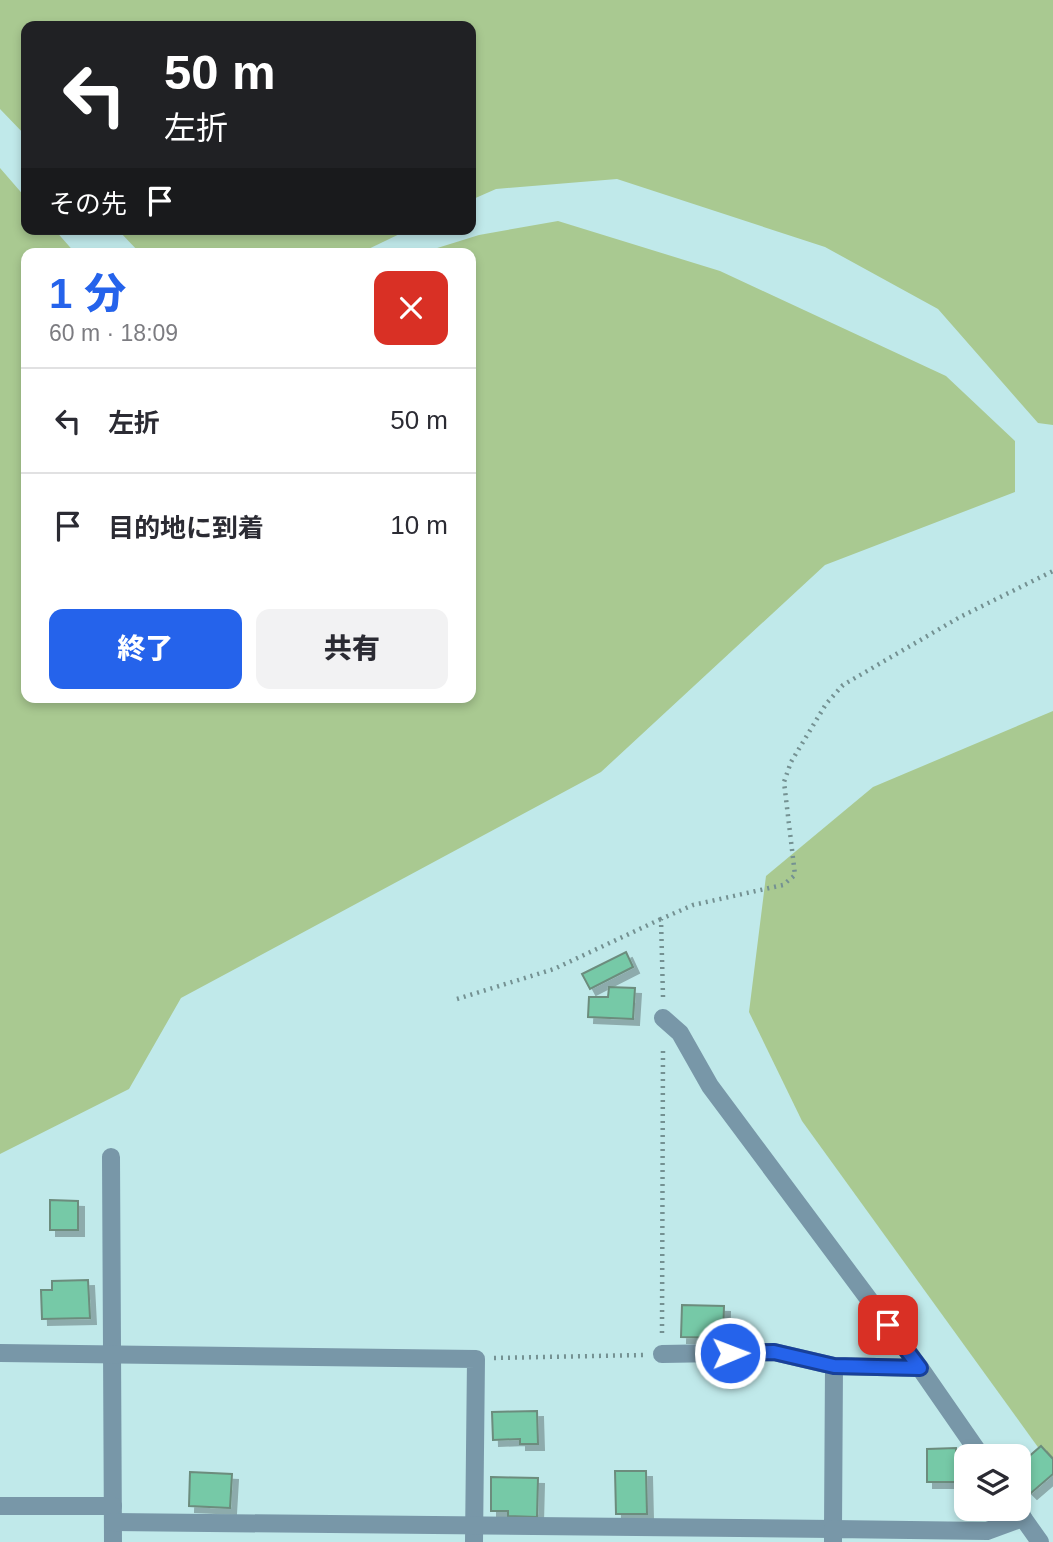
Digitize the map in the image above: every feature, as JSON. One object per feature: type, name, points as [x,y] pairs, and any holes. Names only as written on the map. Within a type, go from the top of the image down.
[{"type":"street","points":[[663,1018],[680,1033],[710,1086],[920,1368],[973,1444]]},
{"type":"street","points":[[111,1157],[113,1542]]},
{"type":"street","points":[[662,1354],[774,1352],[834,1366],[920,1368]]},
{"type":"street","points":[[0,1353],[476,1359],[474,1534]]},
{"type":"street","points":[[833,1535],[834,1366]]},
{"type":"street","points":[[0,1506],[474,1534],[833,1535],[987,1531],[1005,1521]]},
{"type":"street","points":[[1026,1521],[1040,1542]]},
{"type":"path","points":[[457,999],[554,969],[693,905],[783,885],[795,875],[784,782],[791,762],[826,704],[843,685],[960,617],[1053,571]]},
{"type":"path","points":[[476,1359],[662,1354],[661,919]]},
{"type":"green space","points":[[0,0],[1053,0],[1053,425],[1038,423],[938,309],[825,247],[617,179],[496,189],[476,198],[476,21],[21,21],[21,131],[0,109]]},
{"type":"green space","points":[[0,168],[21,192],[21,235],[59,235],[71,248],[21,248],[21,703],[476,703],[476,248],[437,248],[479,235],[558,221],[720,271],[946,376],[1015,441],[1015,492],[825,565],[601,772],[181,998],[129,1089],[0,1154]]},
{"type":"green space","points":[[123,235],[398,235],[370,248],[135,248]]},
{"type":"green space","points":[[1053,711],[1053,1468],[802,1121],[749,1012],[766,876],[873,787]]},
{"type":"building","points":[[626,952],[633,967],[590,989],[582,974]]},
{"type":"building","points":[[609,987],[635,988],[633,1019],[588,1017],[589,997],[608,997]]},
{"type":"building","points":[[50,1200],[78,1201],[78,1230],[50,1230]]},
{"type":"building","points":[[88,1280],[90,1318],[42,1319],[41,1290],[52,1290],[52,1281]]},
{"type":"building","points":[[682,1305],[724,1306],[723,1338],[681,1337]]},
{"type":"building","points":[[537,1411],[538,1444],[520,1444],[520,1439],[493,1440],[492,1412]]},
{"type":"building","points":[[1041,1446],[1053,1459],[1053,1474],[1031,1493],[1031,1455]]},
{"type":"building","points":[[954,1448],[954,1482],[927,1482],[927,1449]]},
{"type":"building","points":[[615,1471],[646,1471],[647,1514],[616,1514]]},
{"type":"building","points":[[190,1472],[232,1474],[230,1508],[189,1506]]},
{"type":"building","points":[[491,1477],[538,1478],[537,1517],[508,1516],[508,1511],[491,1511]]},
{"type":"route","points":[[730,1353],[774,1352],[834,1366],[920,1368],[888,1325]]}]
